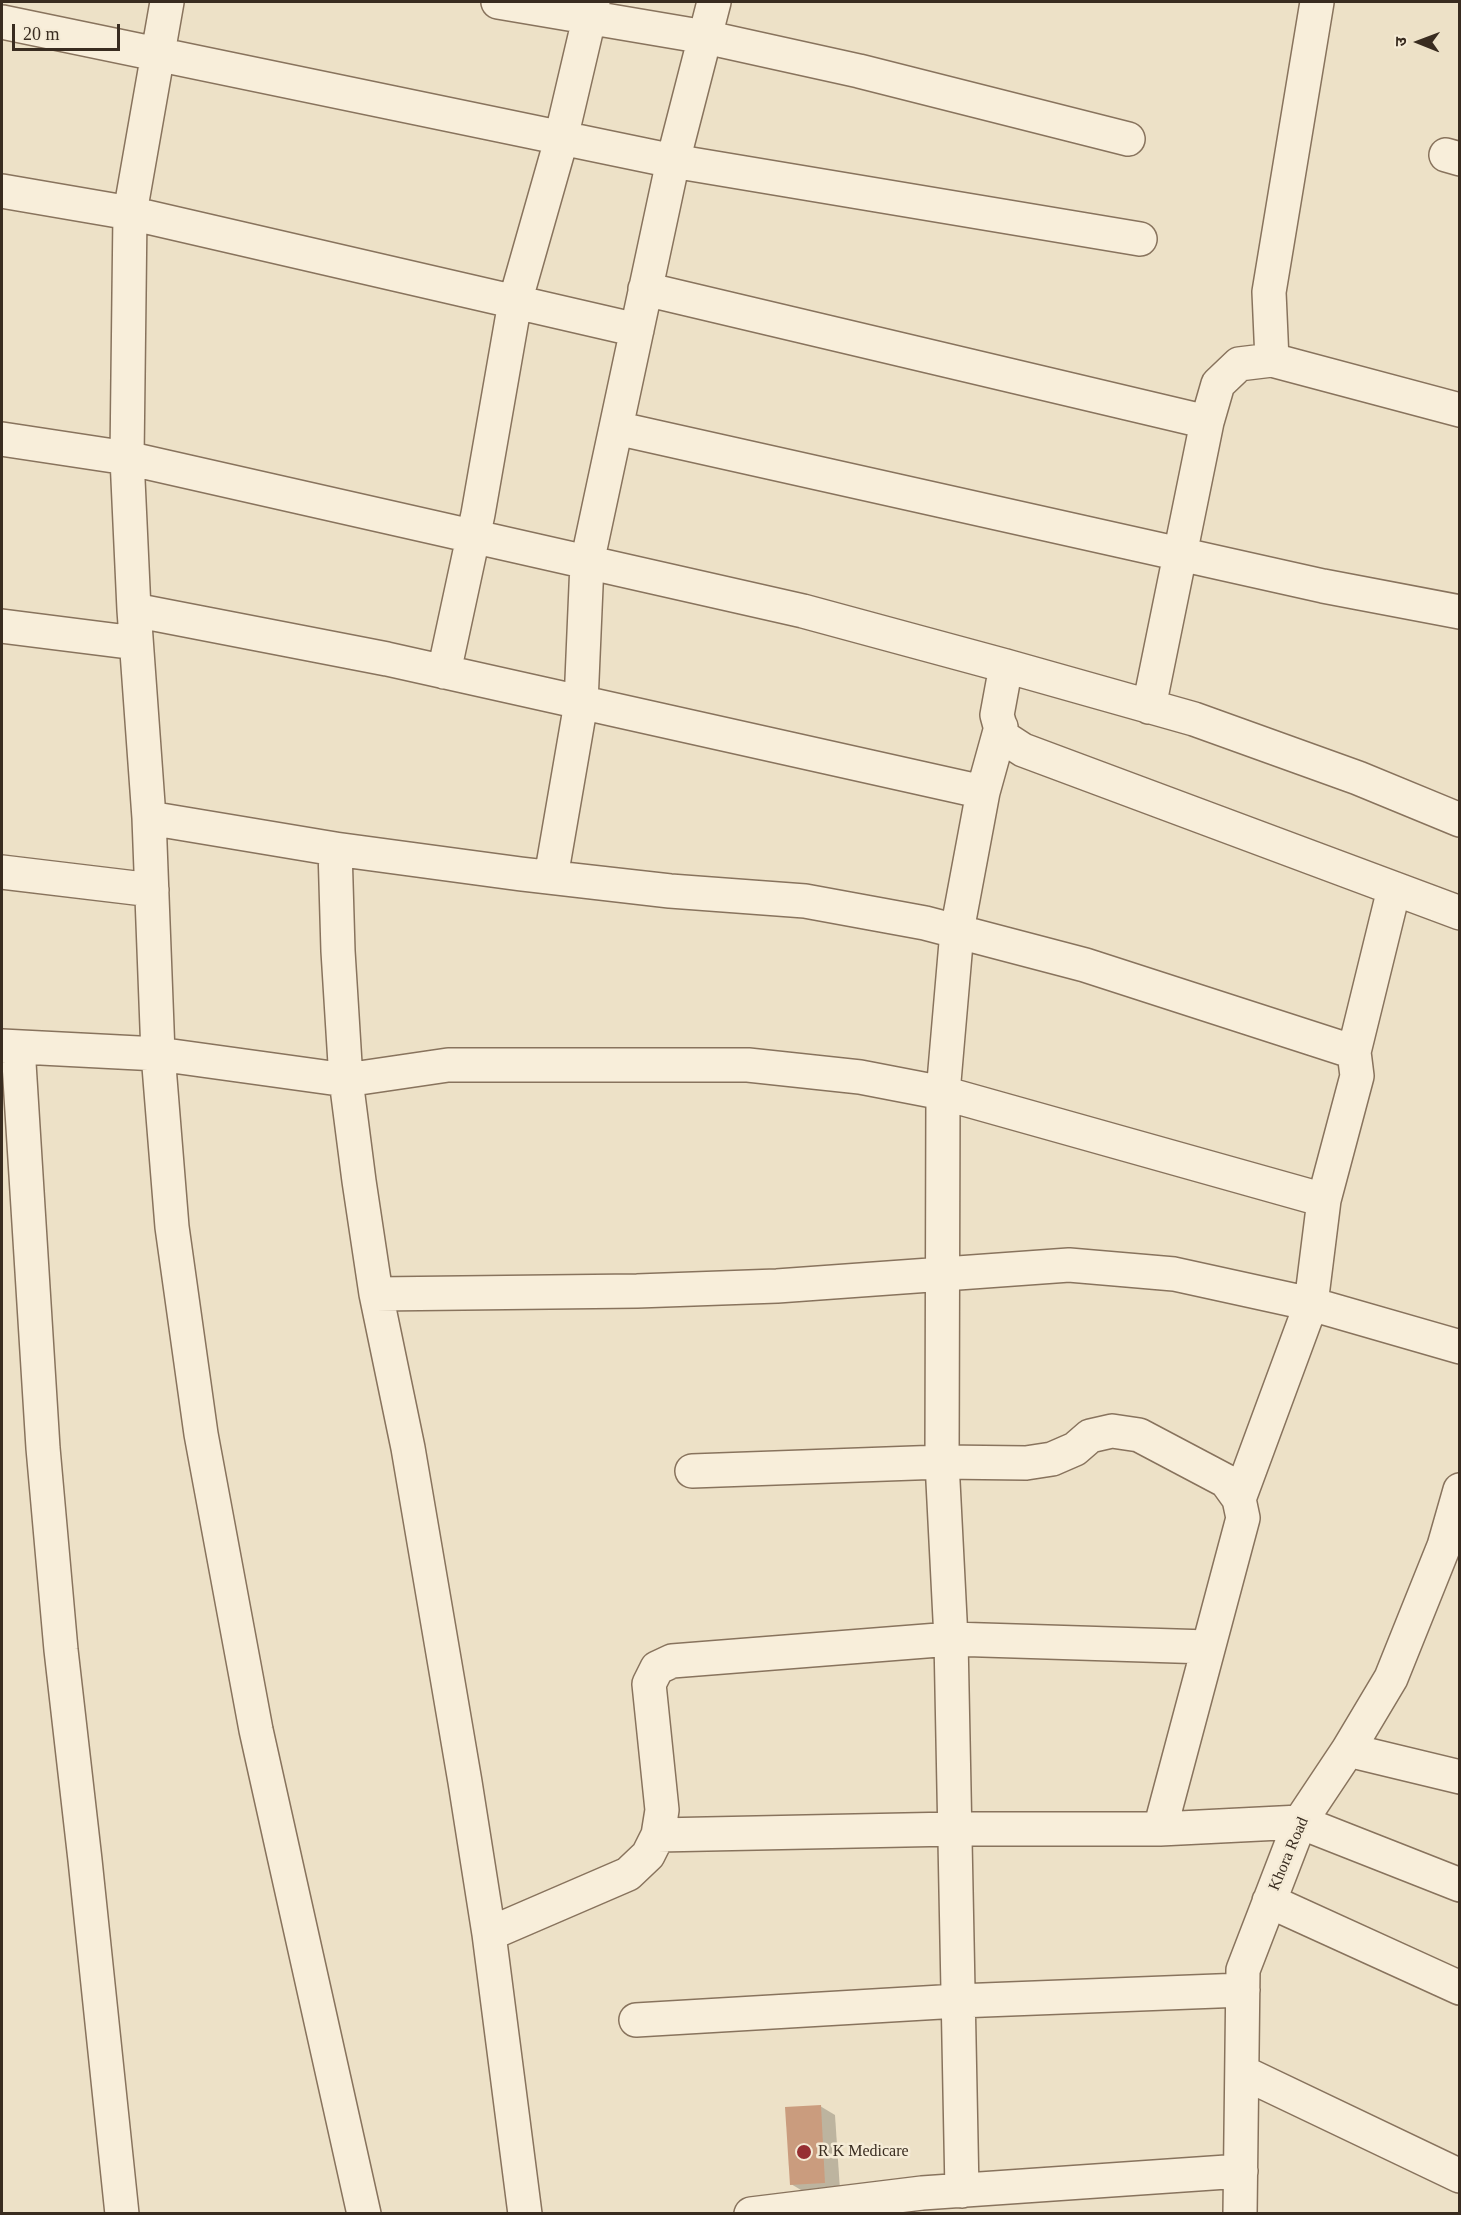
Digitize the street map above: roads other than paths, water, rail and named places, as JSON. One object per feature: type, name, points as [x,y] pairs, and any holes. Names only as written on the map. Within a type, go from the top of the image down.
[{"type":"street","points":[[167,2],[130,213],[127,458],[136,644],[149,818],[158,1054],[172,1227],[201,1434],[256,1730],[364,2214]]},
{"type":"street","points":[[498,2],[591,9],[870,74],[1128,140]]},
{"type":"street","points":[[551,877],[581,703],[587,563],[673,161],[714,2]]},
{"type":"street","points":[[1272,360],[1269,292],[1317,2]]},
{"type":"street","points":[[444,672],[471,537],[478,514],[515,302],[561,138],[591,9]]},
{"type":"street","points":[[2,22],[673,161],[1140,239]]},
{"type":"street","points":[[2,191],[130,213],[637,330]]},
{"type":"street","points":[[645,289],[1207,422]]},
{"type":"street","points":[[1149,707],[1207,422],[1218,384],[1239,364],[1272,360],[1460,410]]},
{"type":"street","points":[[616,428],[1323,586],[1460,612]]},
{"type":"street","points":[[2,439],[127,458],[803,611],[1194,719],[1358,778],[1460,820]]},
{"type":"street","points":[[134,610],[444,672],[982,792]]},
{"type":"street","points":[[2,626],[136,644]]},
{"type":"street","points":[[1006,666],[997,715],[1003,737],[1023,750],[1460,913]]},
{"type":"street","points":[[962,2191],[951,1639],[942,1462],[943,1093],[957,931],[982,792],[1000,727]]},
{"type":"street","points":[[149,818],[335,849],[670,891],[805,901],[925,923],[1085,965],[1354,1052]]},
{"type":"street","points":[[335,849],[338,951],[346,1080],[376,1294],[408,1448],[489,1934],[525,2214]]},
{"type":"street","points":[[2,872],[152,890]]},
{"type":"street","points":[[1239,1499],[1311,1304],[1324,1200],[1357,1076],[1354,1052],[1394,889]]},
{"type":"street","points":[[122,2214],[87,1872],[61,1650],[10,1047],[158,1054],[346,1080],[448,1065],[748,1065],[860,1077],[943,1093],[1324,1200]]},
{"type":"street","points":[[376,1294],[637,1291],[754,1287],[1069,1265],[1174,1274],[1311,1304],[1460,1347]]},
{"type":"street","points":[[692,1471],[942,1462],[1026,1463],[1052,1459],[1075,1449],[1090,1436],[1112,1431],[1139,1435],[1226,1481],[1239,1499],[1243,1518],[1160,1829]]},
{"type":"street","name":"Khora Road","points":[[1240,2214],[1243,1970],[1300,1822],[1348,1750],[1391,1678],[1444,1546],[1460,1490]]},
{"type":"street","points":[[489,1934],[628,1874],[648,1855],[658,1835],[662,1810],[649,1684],[657,1668],[672,1661],[951,1639],[1208,1647]]},
{"type":"street","points":[[1348,1750],[1460,1777]]},
{"type":"street","points":[[658,1835],[954,1829],[1160,1829],[1300,1822],[1460,1885]]},
{"type":"street","points":[[1269,1901],[1460,1988]]},
{"type":"street","points":[[636,2020],[958,2001],[1243,1990]]},
{"type":"street","points":[[1242,2072],[1460,2176]]},
{"type":"street","points":[[752,2214],[922,2193],[1241,2171]]},
{"type":"place","name":"R K Medicare","points":[[804,2152]]}]
